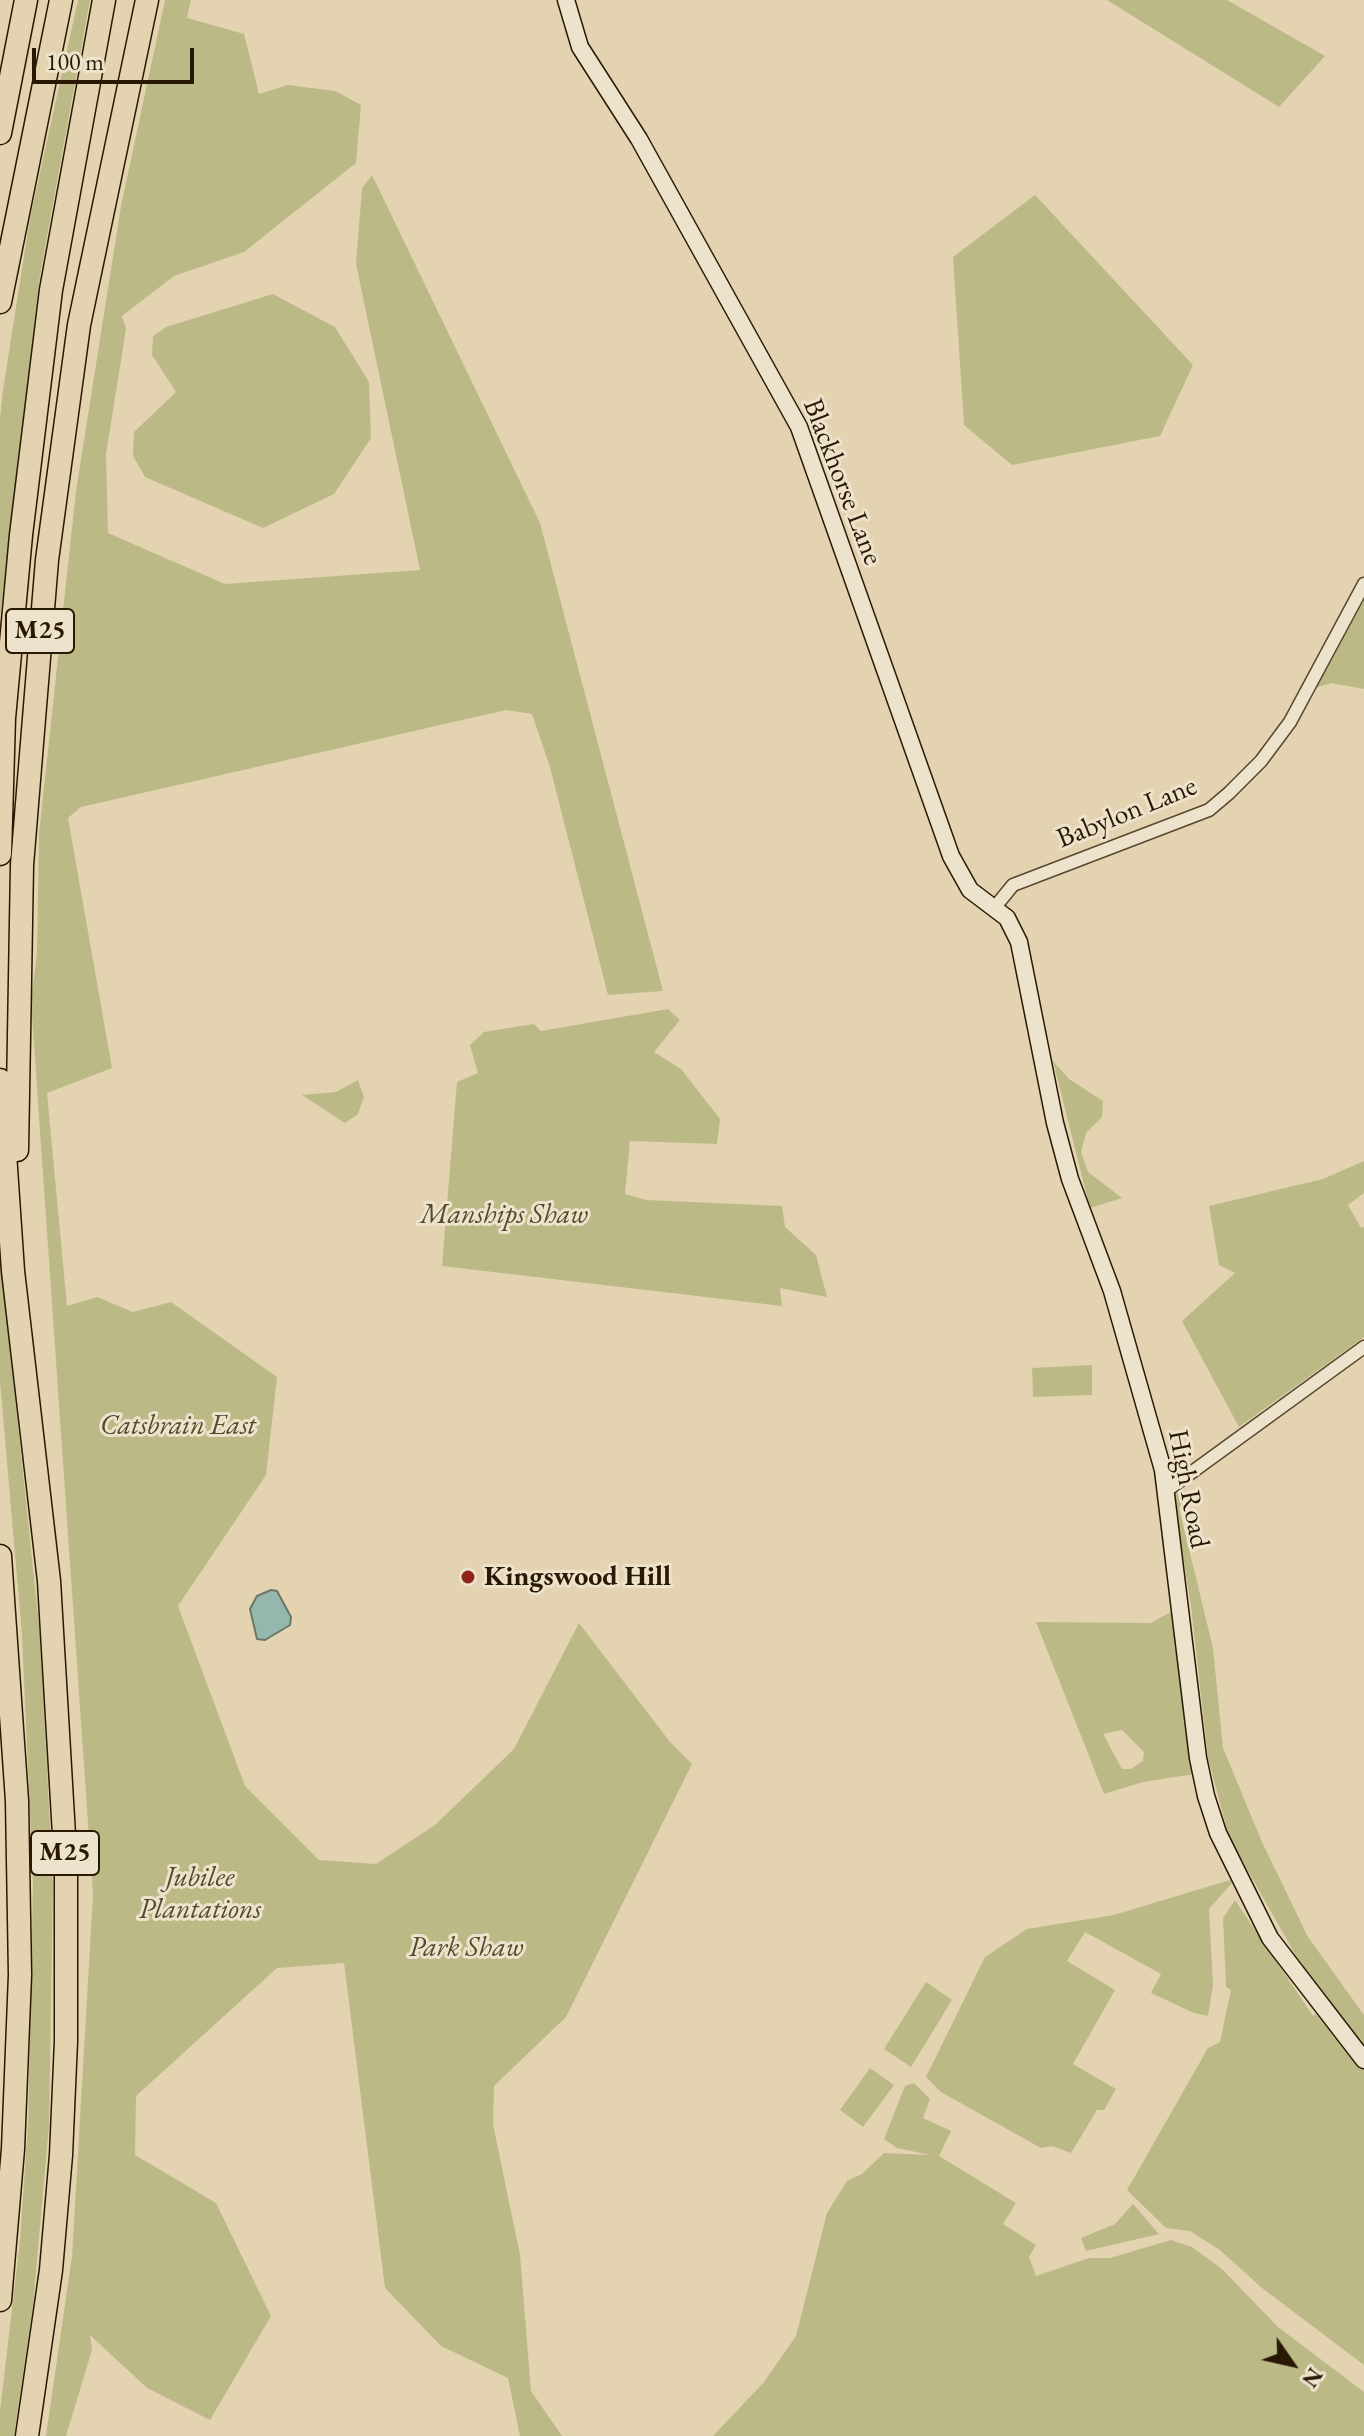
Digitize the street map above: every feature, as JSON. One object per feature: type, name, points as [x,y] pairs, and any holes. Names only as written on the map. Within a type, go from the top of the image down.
[{"type":"highway","points":[[0,133],[26,0]]},
{"type":"highway","points":[[0,302],[61,0]]},
{"type":"highway","name":"M25","points":[[0,854],[4,718],[21,535],[51,290],[104,0]]},
{"type":"highway","name":"M25","points":[[13,1271],[22,865],[47,560],[79,325],[147,0]]},
{"type":"highway","name":"M25","points":[[0,1080],[13,1271],[50,1595],[61,1754],[67,1927],[64,2097],[56,2213],[27,2436]]},
{"type":"highway","name":"M25","points":[[0,1556],[17,1801],[20,1975],[13,2149],[0,2300]]},
{"type":"street","name":"Blackhorse Lane","points":[[566,0],[580,47],[639,139],[799,427],[951,856],[970,890],[995,907]]},
{"type":"street","name":"Babylon Lane","points":[[995,907],[1013,885],[1209,810],[1229,793],[1261,761],[1290,722],[1364,584]]},
{"type":"street","name":"High Road","points":[[995,907],[1007,918],[1019,942],[1055,1123],[1070,1179],[1112,1291],[1166,1491],[1198,1758],[1218,1833],[1270,1938],[1364,2060]]},
{"type":"street","points":[[1166,1491],[1364,1347]]},
{"type":"green space","points":[[78,0],[90,0],[40,275],[0,618],[0,419],[3,390],[30,218]]},
{"type":"green space","points":[[165,0],[191,0],[187,18],[244,34],[259,94],[288,85],[335,91],[361,105],[356,163],[244,252],[174,276],[122,316],[126,329],[106,454],[108,533],[225,584],[420,570],[356,264],[362,188],[372,175],[540,523],[663,991],[608,995],[550,767],[532,714],[506,710],[81,807],[68,818],[112,1068],[47,1093],[67,1306],[97,1297],[133,1312],[171,1302],[277,1377],[266,1475],[178,1606],[245,1786],[319,1860],[376,1864],[435,1825],[514,1749],[579,1623],[670,1742],[692,1764],[566,2017],[494,2086],[493,2124],[520,2255],[531,2391],[562,2436],[520,2436],[508,2378],[441,2346],[385,2288],[344,1963],[277,1968],[136,2096],[135,2155],[216,2203],[271,2316],[210,2420],[147,2388],[90,2335],[92,2350],[66,2436],[46,2436],[72,2256],[93,1895],[31,1001],[37,953],[39,834],[76,491],[121,206]]},
{"type":"green space","points":[[1107,0],[1227,0],[1325,56],[1279,107]]},
{"type":"green space","points":[[1035,195],[1193,365],[1160,436],[1012,465],[964,425],[953,257]]},
{"type":"green space","points":[[273,294],[335,327],[369,382],[371,438],[334,494],[263,528],[145,477],[133,456],[134,432],[176,392],[152,355],[153,336],[166,327]]},
{"type":"green space","points":[[1364,594],[1364,689],[1331,683],[1312,689]]},
{"type":"green space","name":"Manships Shaw","points":[[668,1009],[680,1020],[654,1052],[681,1069],[720,1119],[717,1144],[630,1141],[625,1194],[646,1200],[782,1206],[785,1227],[816,1255],[827,1297],[780,1288],[782,1306],[442,1266],[457,1082],[478,1073],[470,1045],[484,1032],[534,1024],[541,1031]]},
{"type":"green space","points":[[1053,1061],[1069,1079],[1103,1101],[1102,1117],[1086,1133],[1081,1152],[1088,1172],[1122,1198],[1090,1208]]},
{"type":"green space","points":[[358,1080],[364,1097],[358,1114],[345,1123],[302,1095],[336,1092]]},
{"type":"green space","points":[[1364,1161],[1364,1193],[1348,1205],[1361,1228],[1364,1227],[1364,1337],[1239,1427],[1182,1321],[1235,1273],[1219,1265],[1209,1206],[1323,1179]]},
{"type":"green space","points":[[0,1254],[40,1635],[53,1883],[49,2125],[33,2305],[14,2436],[0,2436],[0,2411],[20,2241],[28,2124],[33,1883],[22,1635],[0,1381]]},
{"type":"green space","points":[[1092,1365],[1092,1395],[1033,1397],[1032,1368]]},
{"type":"green space","points":[[1189,1491],[1179,1508],[1213,1648],[1223,1748],[1262,1842],[1308,1937],[1364,2015],[1364,2049],[1296,1956],[1229,1837],[1208,1758],[1191,1606],[1173,1494]]},
{"type":"green space","points":[[1174,1610],[1194,1774],[1143,1782],[1104,1794],[1036,1622],[1151,1623]],"holes":[[[1122,1730],[1144,1752],[1143,1761],[1131,1769],[1122,1769],[1103,1734]]]},
{"type":"green space","points":[[1230,1880],[1232,1883],[1209,1909],[1213,1985],[1208,2016],[1194,2013],[1151,1993],[1161,1974],[1085,1932],[1067,1961],[1115,1990],[1073,2064],[1116,2089],[1104,2110],[1097,2110],[1071,2153],[1052,2146],[1041,2148],[941,2092],[926,2077],[985,1957],[1027,1929],[1114,1915]]},
{"type":"green space","points":[[1235,1900],[1313,2016],[1316,2014],[1364,2071],[1364,2365],[1262,2288],[1220,2250],[1190,2231],[1166,2228],[1127,2190],[1208,2048],[1220,2042],[1231,1990],[1226,1987],[1223,1918]]},
{"type":"green space","points":[[926,1982],[952,2000],[911,2067],[884,2049]]},
{"type":"green space","points":[[870,2068],[894,2085],[863,2127],[840,2110]]},
{"type":"green space","points":[[914,2083],[930,2099],[923,2118],[951,2131],[939,2156],[1016,2203],[1003,2224],[1036,2245],[1029,2257],[1036,2276],[1089,2258],[1110,2258],[1171,2240],[1192,2247],[1222,2269],[1278,2327],[1364,2392],[1364,2436],[713,2436],[764,2382],[796,2336],[827,2213],[847,2181],[862,2174],[884,2153],[930,2155],[897,2148],[884,2139],[905,2086]]},
{"type":"green space","points":[[1133,2204],[1159,2234],[1086,2251],[1081,2238],[1115,2224]]},
{"type":"water","points":[[271,1590],[277,1591],[291,1617],[290,1625],[265,1640],[257,1639],[250,1609],[257,1596]]},
{"type":"place","name":"Kingswood Hill","points":[[468,1577]]},
{"type":"park label","name":"Catsbrain East","points":[[178,1426]]},
{"type":"park label","name":"Jubilee Plantations","points":[[200,1894]]},
{"type":"park label","name":"Park Shaw","points":[[466,1948]]}]
